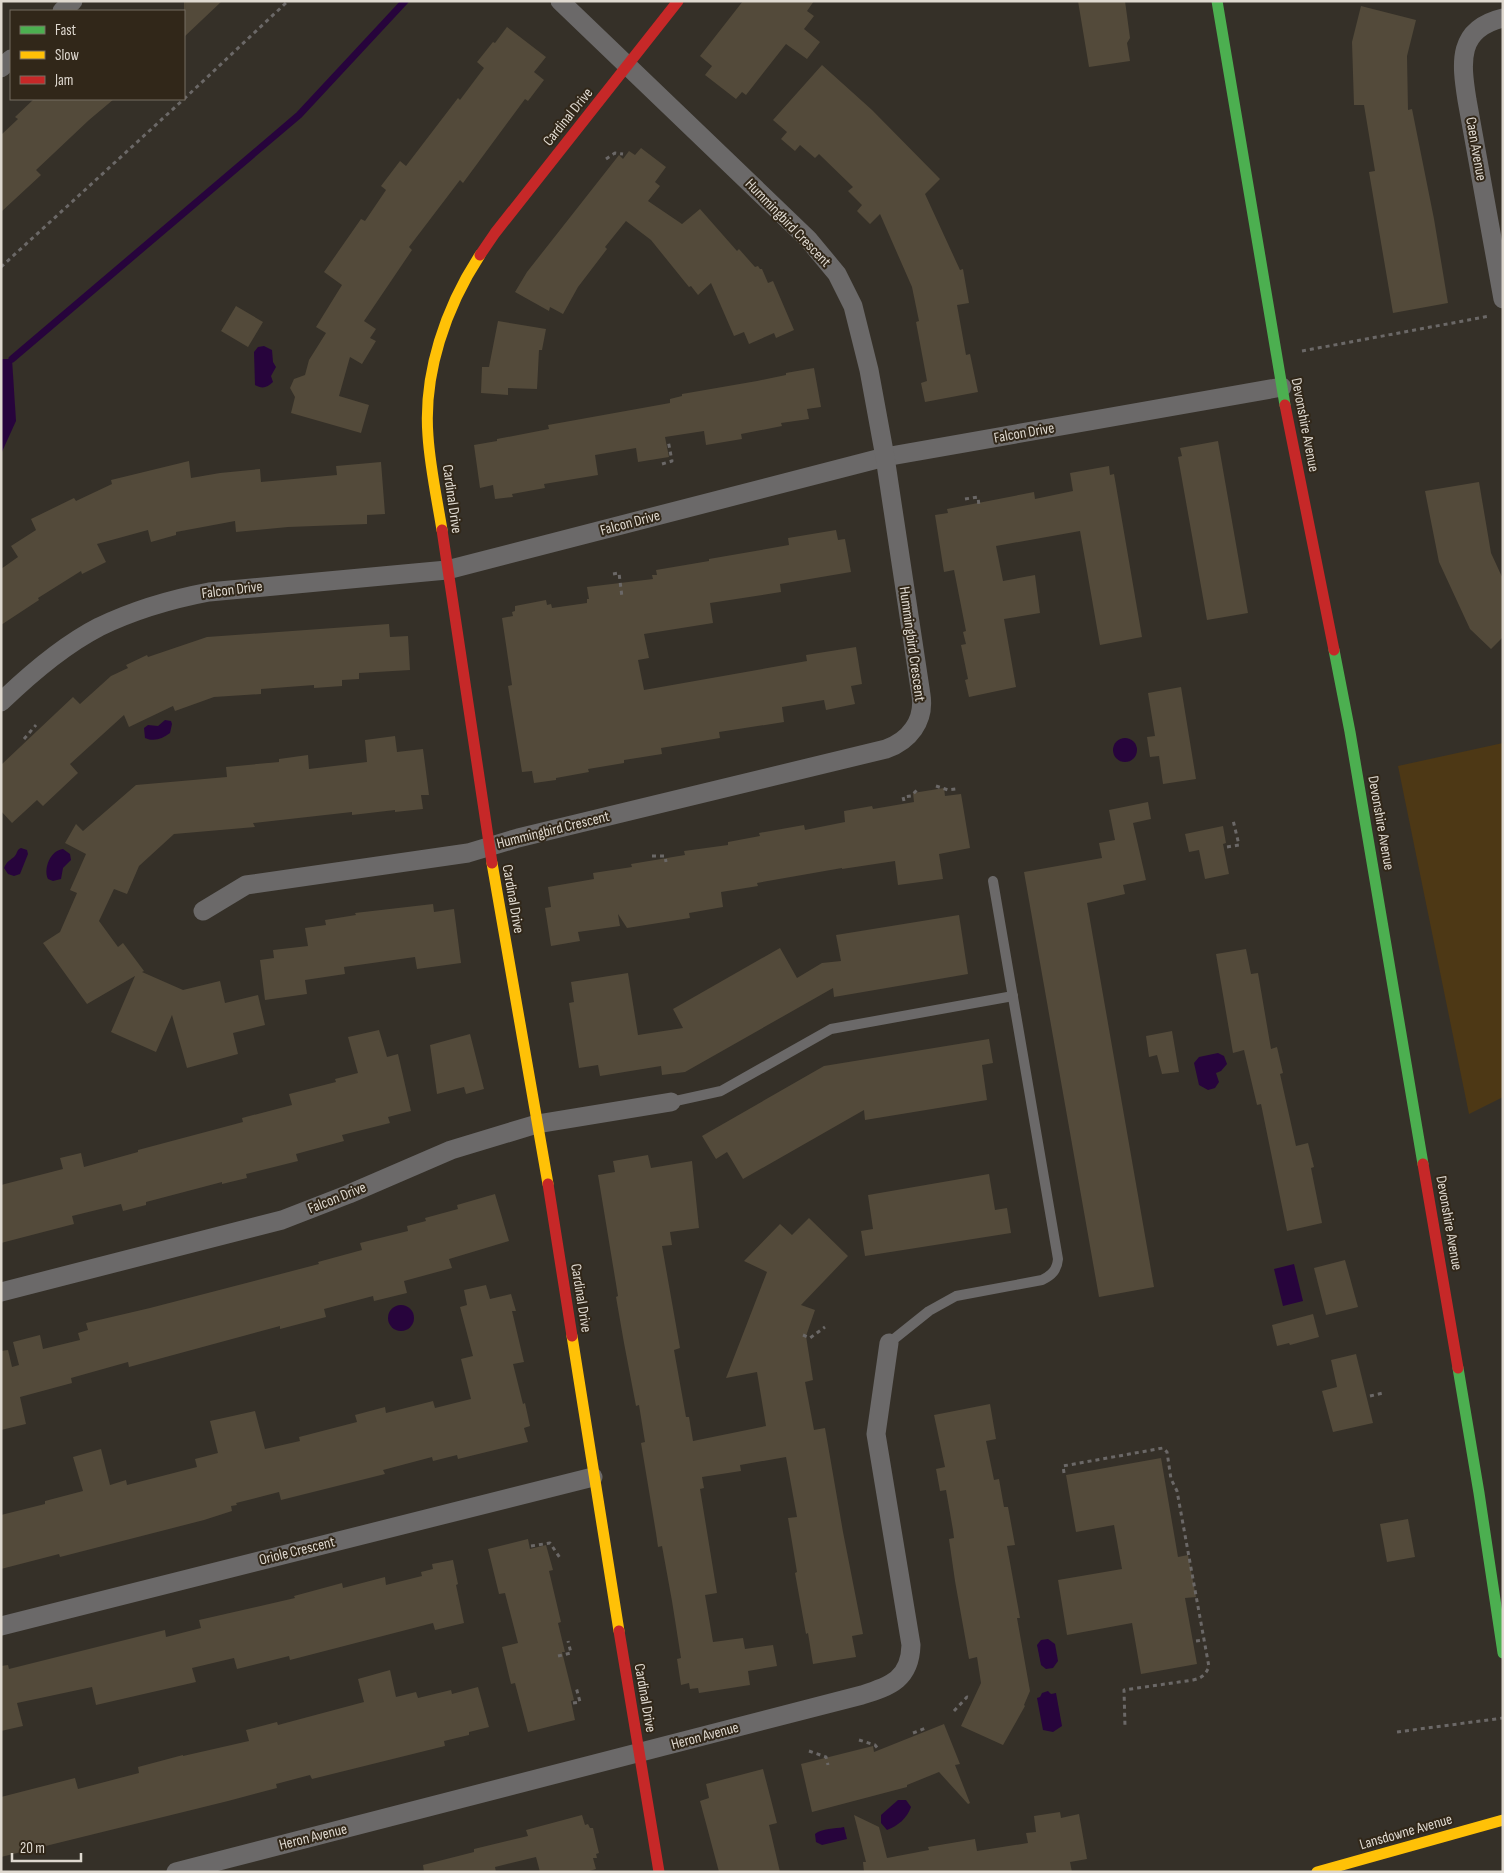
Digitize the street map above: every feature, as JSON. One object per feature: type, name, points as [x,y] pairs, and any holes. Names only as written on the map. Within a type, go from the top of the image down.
[{"type":"street","points":[[63,10],[73,1]]},
{"type":"street","name":"Hummingbird Crescent","points":[[203,911],[246,885],[468,853],[518,838],[886,750],[910,735],[916,726],[922,700],[885,457],[869,370],[854,306],[837,274],[808,239],[560,1]]},
{"type":"street","name":"Cardinal Drive","points":[[659,1872],[537,1124],[488,847],[428,435],[429,392],[439,340],[465,278],[493,235],[678,1]]},
{"type":"street","name":"Devonshire Avenue","points":[[1217,1],[1276,356],[1350,732],[1479,1493],[1503,1653]]},
{"type":"street","name":"Caen Avenue","points":[[1498,307],[1462,68],[1464,54],[1470,37],[1492,20],[1503,18]]},
{"type":"street","name":"Falcon Drive","points":[[1,702],[55,656],[98,628],[170,600],[217,591],[447,570],[885,457],[1282,387]]},
{"type":"street","name":"Falcon Drive","points":[[1,1292],[282,1220],[349,1194],[451,1150],[537,1124],[671,1102]]},
{"type":"street","name":"Heron Avenue","points":[[176,1872],[640,1754],[871,1692],[899,1679],[907,1666],[911,1645],[876,1434],[889,1343]]},
{"type":"street","name":"Oriole Crescent","points":[[1,1626],[593,1476]]},
{"type":"street","name":"Lansdowne Avenue","points":[[1317,1872],[1503,1820]]},
{"type":"lane","points":[[889,1343],[929,1311],[956,1296],[1042,1280],[1054,1273],[1057,1267],[1058,1259],[994,881]]},
{"type":"lane","points":[[671,1102],[721,1091],[831,1029],[1013,996]]},
{"type":"path","points":[[185,98],[288,1]]},
{"type":"path","points":[[1,266],[183,100]]},
{"type":"path","points":[[606,160],[615,153],[623,154]]},
{"type":"path","points":[[1276,356],[1498,307]]},
{"type":"path","points":[[662,464],[672,461],[668,440]]},
{"type":"path","points":[[965,499],[978,497],[979,506]]},
{"type":"path","points":[[613,574],[619,574],[622,597]]},
{"type":"path","points":[[24,739],[36,725]]},
{"type":"path","points":[[936,786],[948,790],[956,789],[957,792]]},
{"type":"path","points":[[904,801],[903,797],[911,796],[919,788]]},
{"type":"path","points":[[1227,847],[1239,845],[1233,820]]},
{"type":"path","points":[[652,856],[665,856],[666,862]]},
{"type":"path","points":[[803,1335],[810,1338],[825,1327]]},
{"type":"path","points":[[1370,1396],[1383,1393]]},
{"type":"path","points":[[1064,1473],[1063,1466],[1163,1448],[1167,1452],[1171,1479],[1177,1491],[1209,1667],[1201,1678],[1124,1690],[1125,1727]]},
{"type":"path","points":[[1130,1454],[1132,1461]]},
{"type":"path","points":[[531,1546],[550,1543],[560,1558]]},
{"type":"path","points":[[1196,1641],[1204,1640]]},
{"type":"path","points":[[558,1656],[571,1653],[568,1641]]},
{"type":"path","points":[[573,1703],[580,1702],[576,1687]]},
{"type":"path","points":[[954,1711],[967,1697],[970,1698]]},
{"type":"path","points":[[1397,1732],[1503,1718]]},
{"type":"path","points":[[912,1733],[926,1728]]},
{"type":"path","points":[[859,1740],[875,1744],[879,1750]]},
{"type":"path","points":[[808,1752],[826,1757],[828,1765]]},
{"type":"shaded area","points":[[264,346],[272,350],[273,362],[276,367],[271,376],[273,382],[267,387],[260,387],[255,385],[254,352],[258,347]]},
{"type":"shaded area","points":[[1,359],[12,359],[16,421],[1,454]]},
{"type":"shaded area","points":[[165,720],[171,721],[170,733],[158,739],[145,738],[144,728],[148,725],[158,726]]},
{"type":"shaded area","points":[[1125,738],[1134,741],[1137,750],[1134,759],[1125,762],[1116,759],[1113,750],[1116,741]]},
{"type":"shaded area","points":[[1503,743],[1503,1097],[1469,1114],[1398,766]]},
{"type":"shaded area","points":[[21,848],[27,850],[28,854],[20,874],[14,876],[8,874],[4,868],[5,866]]},
{"type":"shaded area","points":[[63,849],[70,854],[71,860],[63,868],[61,879],[53,881],[48,879],[47,865],[49,860],[55,853]]},
{"type":"shaded area","points":[[1218,1053],[1224,1056],[1227,1064],[1221,1071],[1216,1073],[1219,1082],[1215,1088],[1208,1090],[1199,1085],[1194,1063],[1199,1057]]},
{"type":"shaded area","points":[[1294,1264],[1303,1301],[1283,1306],[1274,1269]]},
{"type":"shaded area","points":[[401,1305],[410,1309],[414,1318],[410,1327],[401,1331],[392,1327],[388,1318],[392,1309]]},
{"type":"shaded area","points":[[1048,1639],[1055,1644],[1058,1661],[1053,1668],[1046,1669],[1041,1665],[1037,1645],[1041,1640]]},
{"type":"shaded area","points":[[1048,1691],[1051,1694],[1056,1693],[1062,1726],[1053,1732],[1043,1730],[1037,1698],[1042,1693]]},
{"type":"shaded area","points":[[898,1800],[906,1800],[911,1807],[902,1821],[887,1830],[881,1823],[881,1815]]},
{"type":"shaded area","points":[[844,1827],[847,1839],[822,1845],[816,1842],[815,1834],[818,1832]]},
{"type":"building","points":[[184,1],[222,1],[185,36]]},
{"type":"building","points":[[743,1],[814,1],[807,11],[814,16],[804,29],[820,42],[807,59],[786,44],[746,95],[742,92],[736,99],[705,75],[712,66],[700,56]]},
{"type":"building","points":[[1078,1],[1125,1],[1130,38],[1127,43],[1130,61],[1089,67]]},
{"type":"building","points":[[1361,6],[1416,20],[1407,56],[1408,110],[1412,109],[1434,219],[1448,303],[1393,313],[1369,172],[1375,171],[1364,105],[1354,105],[1352,42]]},
{"type":"building","points":[[507,27],[546,57],[534,72],[544,80],[528,101],[525,99],[463,183],[460,180],[409,247],[412,250],[364,321],[376,329],[370,338],[376,341],[362,364],[350,357],[339,396],[369,405],[361,433],[291,413],[295,397],[290,388],[294,379],[305,375],[309,360],[326,333],[316,327],[342,285],[324,272],[361,219],[365,221],[386,190],[381,186],[400,161],[406,166],[458,98],[460,100],[484,68],[477,62]]},
{"type":"building","points":[[822,65],[872,110],[940,179],[925,194],[960,270],[963,269],[969,303],[957,305],[966,355],[970,354],[978,392],[925,402],[921,383],[927,381],[916,322],[919,321],[912,287],[880,214],[870,224],[857,211],[862,205],[848,191],[853,187],[819,154],[815,158],[800,145],[795,151],[781,139],[787,132],[773,120]]},
{"type":"building","points":[[33,100],[113,100],[36,170],[41,175],[1,212],[1,135],[18,119],[15,117]]},
{"type":"building","points":[[641,148],[666,167],[655,182],[660,186],[648,201],[682,224],[700,209],[737,251],[739,249],[755,267],[758,266],[762,269],[768,283],[773,281],[794,330],[776,338],[774,333],[749,344],[744,332],[734,336],[711,283],[698,295],[691,286],[689,287],[651,240],[626,221],[605,247],[607,249],[578,287],[563,314],[550,307],[549,311],[515,292],[527,272],[619,155],[623,159],[629,151],[635,155]]},
{"type":"building","points":[[236,306],[263,322],[248,347],[221,331]]},
{"type":"building","points":[[498,321],[546,329],[542,350],[539,350],[537,389],[508,388],[508,395],[481,393],[482,367],[489,367]]},
{"type":"building","points":[[814,368],[821,407],[807,409],[809,419],[781,423],[782,426],[741,434],[742,439],[706,445],[704,431],[665,437],[669,457],[638,462],[636,448],[595,455],[598,475],[544,484],[545,488],[512,494],[513,497],[495,499],[493,485],[480,488],[474,445],[549,429],[548,425],[670,403],[670,399],[682,396],[682,394],[757,381]]},
{"type":"building","points":[[1218,441],[1248,613],[1207,620],[1178,457],[1182,456],[1180,448]]},
{"type":"building","points":[[189,461],[191,478],[260,469],[261,482],[337,475],[336,466],[381,462],[385,514],[367,515],[367,524],[288,527],[236,532],[235,521],[176,532],[176,535],[151,542],[148,530],[97,544],[106,562],[82,574],[81,571],[38,598],[39,600],[1,625],[1,569],[18,557],[11,546],[36,530],[31,519],[74,498],[76,501],[112,484],[111,480]]},
{"type":"building","points":[[1109,466],[1110,475],[1114,474],[1142,637],[1100,645],[1080,531],[996,546],[1003,581],[1035,575],[1040,613],[1004,619],[1016,687],[969,697],[965,680],[968,679],[961,645],[966,644],[963,632],[966,631],[954,570],[944,572],[935,515],[948,513],[947,509],[1034,492],[1035,499],[1073,491],[1070,473]]},
{"type":"building","points":[[1479,482],[1491,553],[1503,579],[1503,637],[1491,649],[1470,629],[1439,562],[1425,491]]},
{"type":"building","points":[[836,530],[838,540],[845,539],[851,572],[780,584],[781,592],[710,603],[713,623],[644,634],[649,658],[638,660],[644,690],[807,661],[806,655],[856,647],[862,684],[851,686],[855,704],[826,710],[824,700],[782,707],[784,722],[719,732],[720,738],[661,748],[662,754],[624,760],[624,763],[588,769],[589,772],[556,778],[556,780],[534,783],[532,771],[522,772],[508,686],[512,685],[502,618],[513,616],[512,612],[515,611],[515,606],[546,600],[547,605],[551,604],[552,608],[587,603],[587,599],[589,599],[587,587],[653,579],[652,575],[657,575],[656,570],[789,545],[788,538]]},
{"type":"building","points":[[389,624],[390,637],[408,636],[410,670],[359,673],[359,679],[342,680],[342,686],[314,688],[314,685],[261,689],[261,694],[214,697],[175,711],[173,706],[129,727],[124,715],[70,764],[78,773],[43,806],[37,800],[12,823],[1,811],[1,765],[73,697],[80,704],[111,676],[128,668],[126,665],[147,655],[148,657],[207,637]]},
{"type":"building","points":[[1181,687],[1196,779],[1163,784],[1159,756],[1150,757],[1147,737],[1155,736],[1148,693]]},
{"type":"building","points":[[395,736],[397,752],[423,749],[429,795],[421,795],[423,809],[352,815],[352,812],[253,823],[255,827],[174,834],[139,866],[127,894],[114,889],[99,921],[118,947],[123,943],[144,971],[142,972],[183,990],[220,981],[225,1003],[258,995],[265,1025],[233,1033],[238,1054],[187,1068],[172,1015],[156,1052],[111,1032],[135,976],[87,1004],[43,943],[60,932],[77,893],[70,890],[86,854],[65,843],[76,824],[83,831],[136,785],[227,777],[226,767],[279,762],[279,759],[308,755],[309,769],[367,762],[365,740]]},
{"type":"building","points":[[944,788],[945,796],[961,794],[970,848],[939,854],[943,879],[898,885],[895,861],[842,868],[757,883],[758,886],[721,892],[723,907],[689,913],[690,918],[627,928],[618,914],[620,926],[578,932],[580,941],[551,946],[545,908],[551,907],[548,887],[594,879],[593,873],[632,867],[631,864],[685,855],[684,851],[728,845],[728,842],[760,836],[759,833],[804,825],[805,830],[845,822],[844,811],[872,806],[873,809],[914,802],[913,793]]},
{"type":"building","points":[[1148,802],[1151,819],[1133,823],[1146,880],[1123,885],[1125,894],[1087,903],[1154,1287],[1099,1297],[1024,872],[1102,858],[1099,843],[1115,840],[1109,810]]},
{"type":"building","points":[[1223,826],[1226,843],[1223,844],[1229,874],[1205,879],[1199,850],[1189,852],[1185,834]]},
{"type":"building","points":[[433,904],[434,912],[454,909],[461,963],[417,969],[415,957],[344,967],[345,974],[305,980],[307,994],[265,1000],[260,960],[274,958],[273,950],[308,946],[305,928],[326,925],[325,920],[356,915],[355,913]]},
{"type":"building","points":[[959,915],[968,974],[834,997],[833,988],[685,1072],[662,1075],[661,1066],[600,1076],[598,1065],[579,1068],[569,1003],[574,1002],[571,982],[628,973],[638,1035],[683,1028],[673,1009],[780,948],[797,978],[822,963],[841,961],[836,935]]},
{"type":"building","points":[[1246,949],[1251,974],[1258,973],[1271,1049],[1277,1047],[1283,1073],[1280,1074],[1296,1146],[1308,1143],[1314,1167],[1311,1168],[1322,1223],[1287,1231],[1261,1104],[1257,1105],[1244,1050],[1233,1053],[1216,954]]},
{"type":"building","points":[[379,1030],[387,1057],[398,1054],[411,1111],[388,1117],[390,1123],[342,1135],[344,1141],[296,1154],[298,1161],[246,1174],[247,1178],[222,1184],[222,1182],[146,1202],[146,1205],[123,1211],[121,1204],[72,1216],[74,1224],[1,1243],[1,1185],[63,1169],[60,1158],[81,1153],[84,1167],[138,1152],[138,1150],[243,1122],[242,1118],[292,1105],[289,1094],[336,1082],[335,1079],[358,1073],[348,1037]]},
{"type":"building","points":[[1172,1031],[1179,1072],[1162,1074],[1157,1055],[1149,1057],[1146,1036]]},
{"type":"building","points":[[470,1034],[484,1089],[466,1094],[464,1087],[437,1094],[430,1045]]},
{"type":"building","points":[[989,1039],[993,1063],[982,1065],[987,1100],[865,1120],[864,1110],[743,1179],[727,1152],[716,1159],[702,1136],[824,1066]]},
{"type":"building","points":[[648,1155],[651,1168],[692,1161],[699,1228],[670,1232],[672,1245],[662,1246],[680,1348],[674,1350],[686,1417],[689,1417],[693,1441],[766,1426],[757,1372],[726,1378],[767,1272],[744,1261],[780,1224],[792,1235],[809,1218],[848,1256],[801,1305],[815,1310],[806,1336],[813,1380],[805,1382],[814,1430],[825,1428],[863,1634],[852,1636],[856,1657],[813,1664],[795,1573],[797,1572],[788,1518],[797,1517],[786,1457],[740,1465],[741,1471],[702,1477],[704,1488],[700,1489],[717,1593],[705,1595],[713,1642],[743,1638],[745,1649],[773,1645],[777,1666],[748,1671],[750,1685],[699,1693],[698,1688],[690,1689],[689,1683],[681,1685],[677,1659],[681,1658],[672,1601],[662,1546],[658,1547],[641,1443],[645,1442],[639,1405],[636,1406],[624,1343],[598,1175],[615,1172],[613,1161]]},
{"type":"building","points":[[989,1174],[995,1210],[1007,1208],[1011,1233],[865,1256],[861,1231],[873,1229],[868,1195]]},
{"type":"building","points":[[495,1194],[509,1241],[449,1259],[452,1268],[404,1281],[407,1293],[374,1301],[373,1296],[324,1309],[326,1317],[280,1329],[280,1326],[129,1367],[128,1362],[71,1378],[72,1383],[20,1397],[26,1424],[1,1430],[1,1351],[8,1350],[12,1367],[19,1365],[13,1342],[40,1335],[43,1349],[80,1340],[78,1333],[88,1330],[86,1323],[319,1264],[318,1262],[362,1250],[360,1243],[408,1231],[407,1226],[426,1221],[425,1218],[458,1209],[457,1205]]},
{"type":"building","points":[[1345,1260],[1358,1307],[1326,1315],[1314,1268]]},
{"type":"building","points":[[486,1285],[490,1299],[511,1294],[516,1311],[512,1311],[524,1362],[513,1364],[530,1426],[524,1428],[528,1442],[458,1459],[457,1455],[433,1461],[432,1457],[383,1470],[385,1474],[281,1500],[279,1492],[236,1503],[237,1505],[231,1506],[232,1511],[204,1520],[60,1557],[59,1554],[1,1569],[1,1515],[45,1504],[45,1501],[83,1491],[73,1457],[101,1449],[110,1485],[126,1480],[127,1485],[197,1467],[195,1459],[218,1453],[210,1421],[255,1411],[265,1449],[300,1441],[299,1437],[357,1422],[355,1415],[385,1407],[386,1413],[433,1401],[435,1408],[471,1399],[461,1359],[473,1356],[460,1307],[467,1305],[464,1290]]},
{"type":"building","points":[[1313,1314],[1319,1337],[1290,1345],[1289,1343],[1277,1346],[1272,1325]]},
{"type":"building","points":[[1356,1354],[1373,1423],[1333,1432],[1322,1391],[1337,1387],[1331,1360]]},
{"type":"building","points":[[990,1404],[996,1439],[986,1441],[994,1480],[999,1479],[1004,1507],[1008,1507],[1015,1545],[1007,1546],[1020,1618],[1017,1618],[1030,1691],[1025,1706],[1003,1745],[961,1726],[981,1683],[977,1657],[969,1659],[949,1539],[954,1538],[953,1530],[946,1490],[940,1491],[936,1469],[945,1467],[934,1415]]},
{"type":"building","points":[[1161,1458],[1178,1557],[1188,1555],[1196,1597],[1185,1598],[1197,1664],[1141,1674],[1132,1623],[1067,1635],[1058,1580],[1122,1569],[1114,1525],[1076,1532],[1066,1475]]},
{"type":"building","points":[[1408,1519],[1415,1557],[1387,1562],[1380,1524]]},
{"type":"building","points":[[528,1539],[530,1549],[546,1545],[553,1570],[549,1571],[561,1622],[558,1623],[565,1652],[562,1652],[574,1700],[571,1701],[575,1720],[528,1732],[515,1683],[511,1684],[502,1647],[518,1643],[505,1593],[499,1594],[488,1549]]},
{"type":"building","points":[[453,1560],[464,1623],[435,1630],[433,1623],[290,1660],[289,1656],[237,1669],[234,1658],[192,1668],[196,1682],[96,1705],[92,1687],[17,1703],[23,1726],[1,1731],[1,1666],[8,1665],[9,1669],[165,1630],[166,1637],[201,1628],[199,1620],[295,1598],[294,1596],[342,1583],[343,1588],[385,1577],[386,1585],[422,1576],[421,1572],[433,1569],[432,1564]]},
{"type":"building","points":[[390,1670],[396,1697],[416,1692],[418,1698],[451,1690],[452,1694],[478,1687],[489,1727],[469,1732],[469,1735],[444,1741],[445,1746],[312,1779],[310,1775],[276,1784],[277,1788],[1,1857],[1,1797],[75,1778],[78,1789],[139,1773],[138,1767],[249,1741],[246,1730],[277,1722],[278,1725],[364,1702],[358,1679]]},
{"type":"building","points":[[944,1724],[960,1764],[955,1765],[970,1803],[968,1804],[939,1772],[907,1785],[907,1787],[812,1812],[801,1764],[873,1746],[874,1752]]},
{"type":"building","points":[[763,1769],[777,1823],[769,1825],[780,1872],[719,1872],[700,1801],[709,1798],[706,1784]]},
{"type":"building","points":[[1060,1812],[1061,1818],[1079,1814],[1087,1859],[1070,1862],[1072,1872],[864,1872],[863,1862],[866,1862],[854,1815],[879,1827],[887,1858],[929,1850],[928,1847],[975,1839],[977,1851],[1028,1843],[1026,1833],[1036,1832],[1034,1816]]},
{"type":"building","points":[[582,1815],[585,1825],[588,1824],[590,1828],[593,1828],[599,1853],[596,1854],[597,1858],[593,1858],[596,1869],[586,1872],[540,1872],[536,1857],[495,1867],[496,1872],[424,1872],[423,1865],[474,1852],[474,1849],[528,1836],[526,1830]]},
{"type":"waterway","points":[[12,359],[299,115],[405,1]]},
{"type":"traffic: fast","points":[[1217,1],[1285,405]]},
{"type":"traffic: fast","points":[[1334,650],[1350,732],[1423,1164]]},
{"type":"traffic: fast","points":[[1458,1368],[1503,1653]]},
{"type":"traffic: slow","points":[[442,530],[429,448],[427,412],[429,388],[439,341],[447,319],[457,296],[480,255]]},
{"type":"traffic: slow","points":[[492,863],[548,1184]]},
{"type":"traffic: slow","points":[[572,1336],[619,1631]]},
{"type":"traffic: slow","points":[[1317,1872],[1503,1820]]},
{"type":"traffic: jam","points":[[480,255],[495,233],[678,1]]},
{"type":"traffic: jam","points":[[1285,405],[1334,650]]},
{"type":"traffic: jam","points":[[442,530],[492,863]]},
{"type":"traffic: jam","points":[[1423,1164],[1458,1368]]},
{"type":"traffic: jam","points":[[548,1184],[572,1336]]},
{"type":"traffic: jam","points":[[619,1631],[659,1872]]}]
